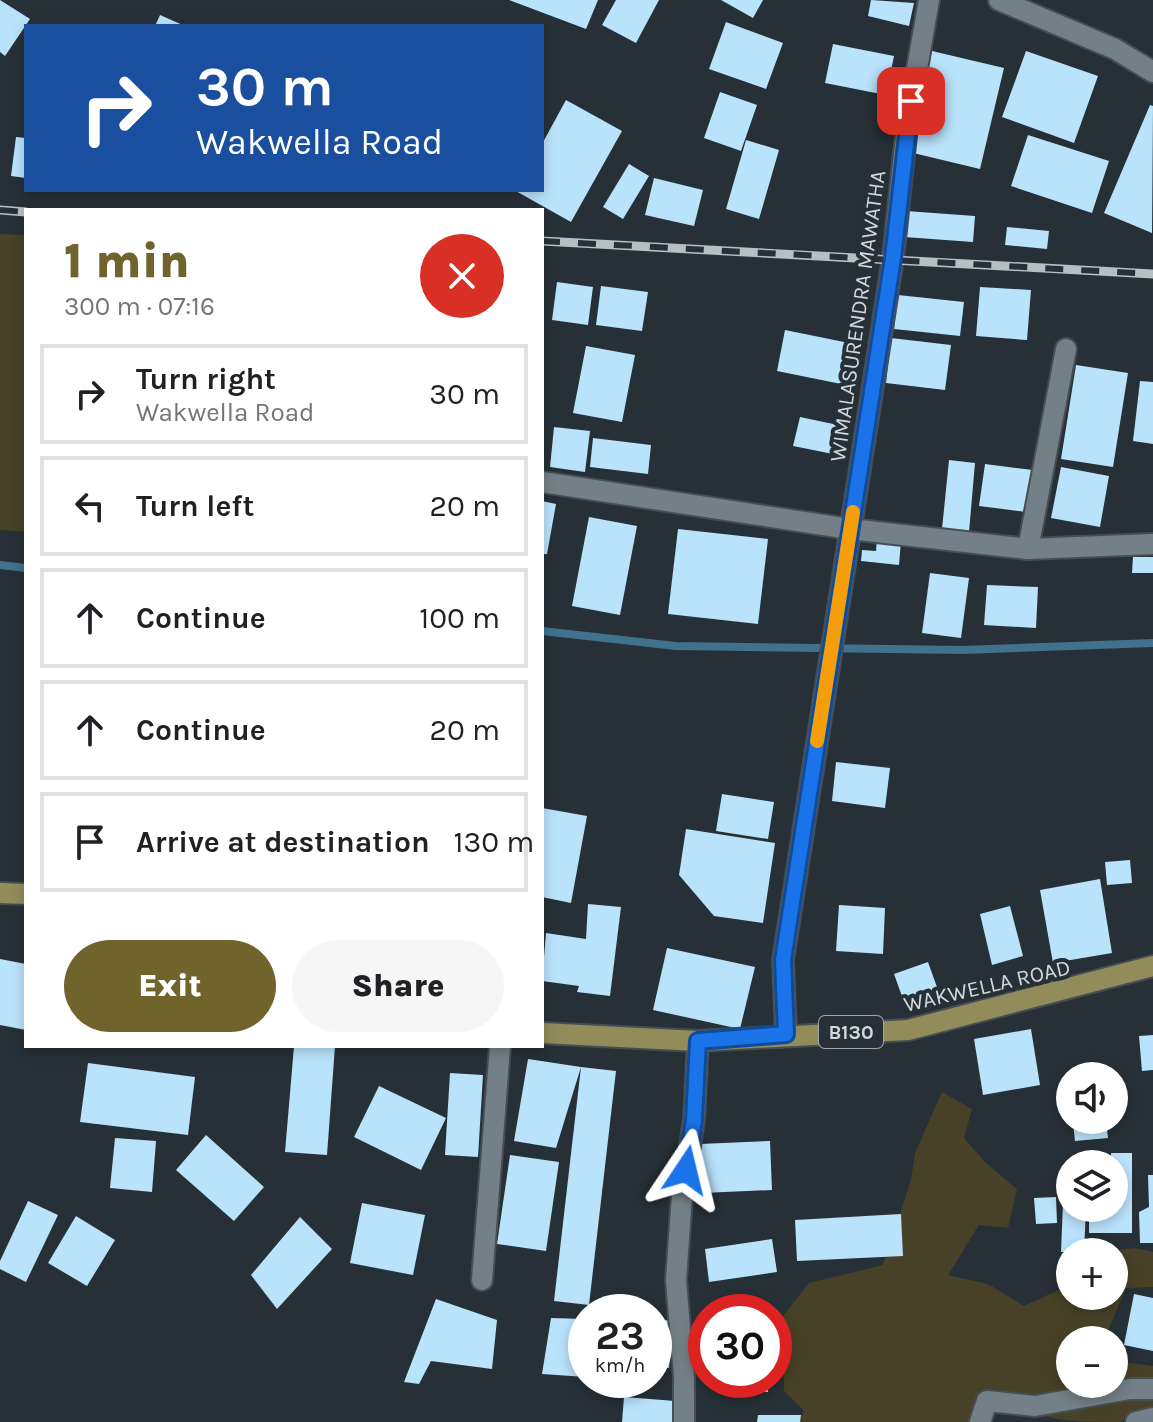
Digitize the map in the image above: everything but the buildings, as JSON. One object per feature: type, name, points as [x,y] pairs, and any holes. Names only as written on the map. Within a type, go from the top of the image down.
[{"type":"main road","points":[[0,893],[24,894]]},
{"type":"main road","name":"WAKWELLA ROAD","points":[[544,1033],[698,1041],[908,1030],[1153,966]]},
{"type":"street","name":"WIMALASURENDRA MAWATHA","points":[[786,1034],[783,960],[893,258],[907,126],[929,0]]},
{"type":"street","points":[[999,0],[1115,49],[1153,72]]},
{"type":"street","points":[[1028,549],[1066,349]]},
{"type":"street","points":[[544,482],[850,529],[1028,549],[1153,544]]},
{"type":"street","points":[[684,1422],[684,1377],[676,1280],[682,1195],[694,1120],[698,1041]]},
{"type":"street","points":[[482,1280],[500,1048]]},
{"type":"street","points":[[980,1422],[987,1401],[1035,1406],[1130,1389],[1153,1389]]},
{"type":"street","points":[[1136,1422],[1153,1418]]},
{"type":"shaded area","points":[[0,234],[24,235],[24,532],[0,530]]},
{"type":"shaded area","points":[[942,1092],[972,1109],[964,1138],[985,1162],[1017,1189],[1008,1228],[979,1225],[948,1275],[988,1284],[1024,1306],[1056,1291],[1056,1310],[1117,1310],[1110,1326],[1056,1326],[1056,1398],[1128,1398],[1128,1363],[1153,1366],[1153,1410],[1126,1416],[1122,1422],[1083,1422],[1040,1415],[991,1393],[979,1422],[798,1422],[804,1411],[791,1398],[792,1305],[809,1283],[883,1265],[911,1180],[915,1153]]},
{"type":"shaded area","points":[[1128,1249],[1153,1252],[1153,1287],[1128,1288]]},
{"type":"waterway","points":[[0,565],[24,568]]},
{"type":"waterway","points":[[544,631],[676,646],[962,650],[1153,643]]},
{"type":"railway","points":[[0,210],[24,212]]},
{"type":"railway","points":[[544,241],[1153,274]]},
{"type":"slow traffic","points":[[817,741],[853,512]]},
{"type":"route","points":[[686,1170],[694,1120],[698,1041],[736,1041],[786,1034],[783,960],[893,258],[911,101]]}]
